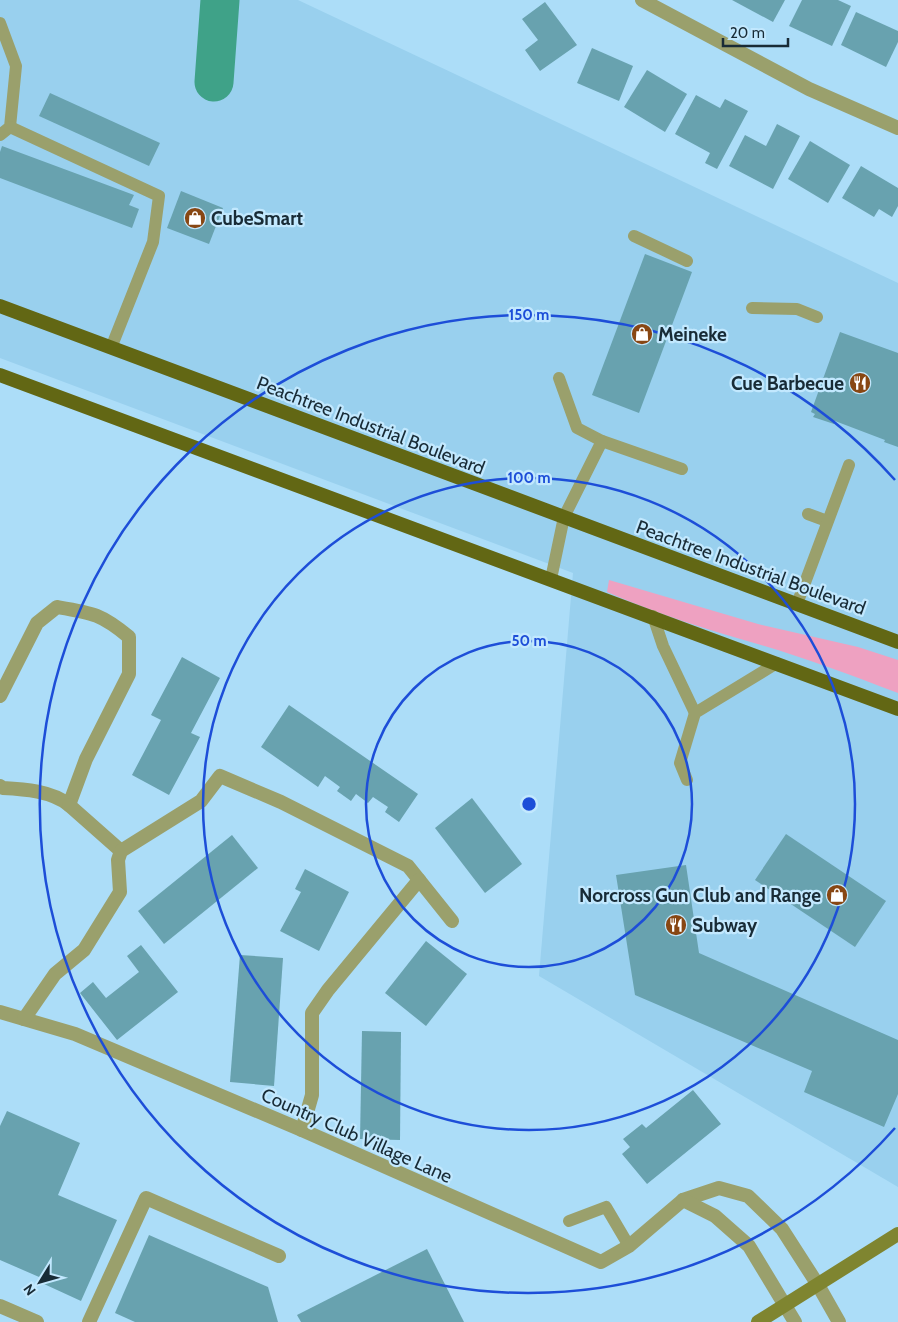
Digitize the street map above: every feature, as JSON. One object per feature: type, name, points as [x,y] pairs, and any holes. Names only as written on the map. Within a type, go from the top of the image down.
[{"type":"highway","name":"Peachtree Industrial Boulevard","points":[[0,306],[898,642]]},
{"type":"highway","points":[[0,375],[653,616],[898,709]]},
{"type":"main road","points":[[758,1322],[898,1234]]},
{"type":"street","points":[[642,0],[809,89],[898,128]]},
{"type":"street","points":[[0,696],[37,624],[56,607],[83,611],[105,618],[130,638],[130,674],[86,759],[69,805]]},
{"type":"street","points":[[24,1019],[55,974],[84,950],[120,892],[118,860],[121,851],[201,802],[220,776],[280,802],[408,866],[452,921]]},
{"type":"street","points":[[0,786],[26,789],[64,800],[121,851]]},
{"type":"street","points":[[302,1130],[312,1095],[312,1012],[419,880]]},
{"type":"street","name":"Country Club Village Lane","points":[[0,1012],[75,1034],[302,1130],[601,1262],[629,1246],[683,1200],[719,1188],[748,1196],[782,1229],[839,1322]]},
{"type":"street","points":[[89,1322],[146,1198],[279,1256]]},
{"type":"street","points":[[683,1200],[716,1216],[749,1246],[784,1307],[795,1322]]},
{"type":"street","points":[[0,1306],[37,1322]]},
{"type":"lane","points":[[0,22],[16,66],[5,131],[159,196],[153,242],[111,348]]},
{"type":"lane","points":[[634,236],[687,261]]},
{"type":"lane","points":[[752,308],[797,309],[817,317]]},
{"type":"lane","points":[[559,378],[577,428],[602,441],[682,469]]},
{"type":"lane","points":[[551,579],[564,517],[602,441]]},
{"type":"lane","points":[[797,604],[849,465]]},
{"type":"lane","points":[[808,514],[827,521]]},
{"type":"lane","points":[[653,616],[663,646],[695,713]]},
{"type":"lane","points":[[687,780],[680,763],[695,713],[777,663]]},
{"type":"lane","points":[[569,1221],[606,1207],[629,1246]]},
{"type":"shaded area","points":[[0,0],[298,0],[898,283],[898,1187],[539,976],[573,573],[0,358]]},
{"type":"shaded area","points":[[609,580],[758,624],[858,647],[898,660],[898,693],[796,656],[645,607],[607,592]]},
{"type":"building","points":[[732,0],[785,0],[773,22]]},
{"type":"building","points":[[802,0],[838,0],[851,6],[832,46],[789,26]]},
{"type":"building","points":[[545,2],[577,45],[540,71],[525,50],[538,40],[522,19]]},
{"type":"building","points":[[856,12],[898,31],[898,42],[886,67],[841,45]]},
{"type":"building","points":[[592,48],[633,66],[619,101],[577,83]]},
{"type":"building","points":[[647,70],[687,94],[665,132],[624,107]]},
{"type":"building","points":[[50,93],[160,143],[149,166],[39,116]]},
{"type":"building","points":[[696,95],[720,108],[725,99],[748,111],[717,169],[705,163],[710,153],[675,134]]},
{"type":"building","points":[[777,124],[800,136],[773,189],[729,166],[745,135],[766,146]]},
{"type":"building","points":[[810,141],[850,165],[828,203],[788,179]]},
{"type":"building","points":[[2,146],[134,195],[129,205],[139,209],[132,228],[0,178],[0,152]]},
{"type":"building","points":[[861,166],[898,188],[898,206],[892,217],[879,209],[874,217],[842,198]]},
{"type":"building","name":"CubeSmart","points":[[181,191],[223,208],[209,244],[167,228]]},
{"type":"building","name":"Meineke","points":[[645,254],[692,272],[639,413],[592,395]]},
{"type":"building","name":"Cue Barbecue","points":[[840,332],[898,353],[898,447],[884,442],[885,440],[835,421],[834,424],[813,417],[815,414],[811,412]]},
{"type":"building","points":[[182,657],[220,678],[191,733],[200,737],[169,795],[132,775],[161,720],[151,715]]},
{"type":"building","points":[[289,705],[418,794],[399,822],[385,812],[388,807],[373,797],[368,803],[356,794],[351,801],[337,791],[340,787],[325,776],[318,787],[261,747]]},
{"type":"building","points":[[472,798],[522,864],[485,893],[435,828]]},
{"type":"building","points":[[786,834],[886,901],[855,947],[755,880]]},
{"type":"building","points":[[232,835],[258,868],[164,944],[138,911]]},
{"type":"building","points":[[686,865],[699,953],[898,1040],[898,1094],[884,1127],[804,1092],[812,1071],[635,995],[616,875]]},
{"type":"building","points":[[305,869],[349,892],[319,951],[280,931],[301,892],[295,889]]},
{"type":"building","points":[[426,941],[467,974],[426,1026],[385,993]]},
{"type":"building","points":[[141,945],[178,992],[117,1040],[80,993],[93,982],[106,998],[139,972],[127,956]]},
{"type":"building","points":[[240,955],[283,958],[274,1086],[230,1082]]},
{"type":"building","points":[[362,1031],[401,1032],[400,1140],[360,1139]]},
{"type":"building","points":[[693,1090],[721,1124],[647,1184],[622,1154],[630,1147],[623,1139],[642,1124],[646,1128]]},
{"type":"building","points":[[7,1111],[80,1143],[58,1195],[117,1220],[81,1301],[44,1284],[46,1280],[0,1260],[0,1126]]},
{"type":"building","points":[[149,1235],[268,1287],[278,1322],[135,1322],[115,1313]]},
{"type":"building","points":[[427,1249],[464,1322],[301,1322],[297,1315]]},
{"type":"waterway","points":[[214,82],[220,0]]},
{"type":"place","name":"CubeSmart","points":[[195,218]]},
{"type":"place","name":"Meineke","points":[[642,334]]},
{"type":"place","name":"Cue Barbecue","points":[[860,383]]},
{"type":"place","name":"Norcross Gun Club and Range","points":[[837,895]]},
{"type":"place","name":"Subway","points":[[676,925]]}]
